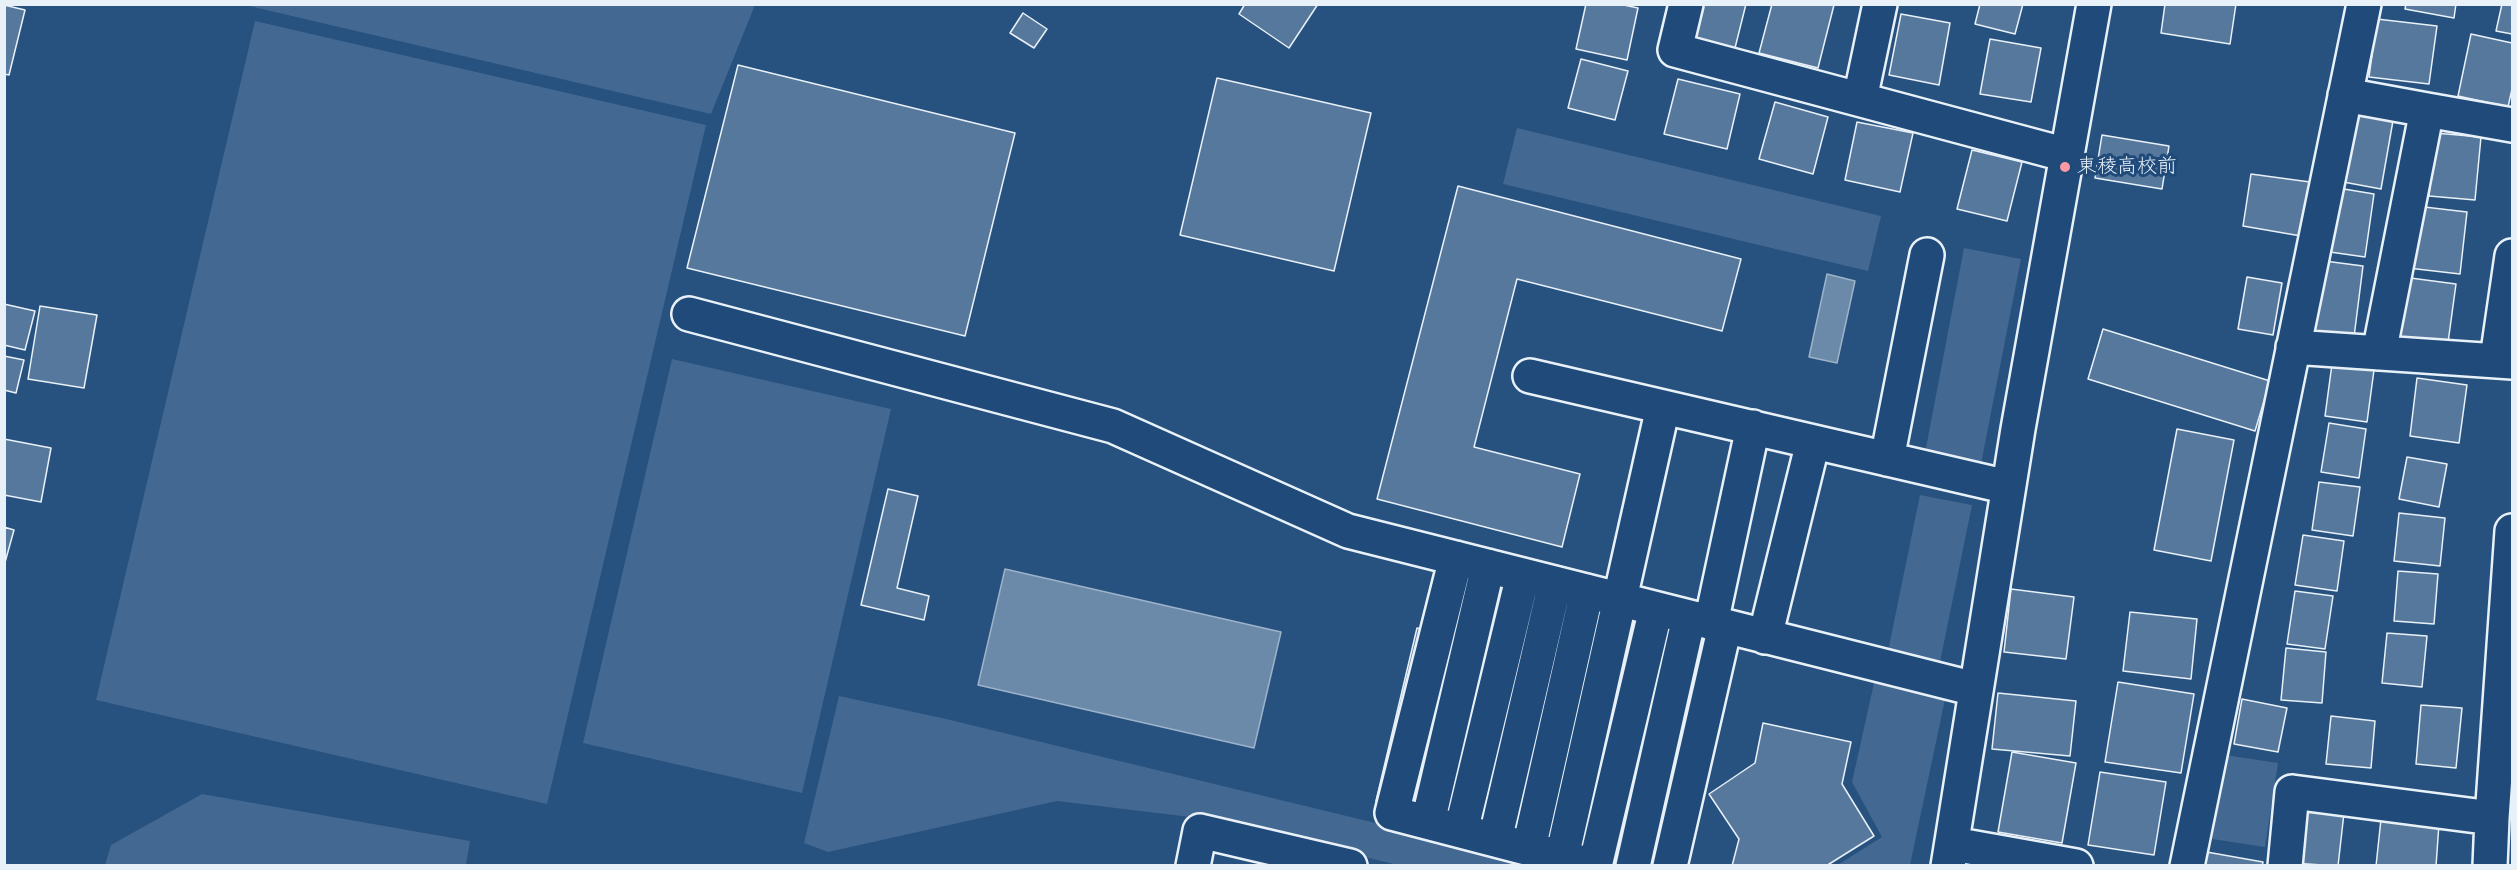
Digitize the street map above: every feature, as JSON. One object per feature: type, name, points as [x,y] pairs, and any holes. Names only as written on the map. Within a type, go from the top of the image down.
[{"type":"street","points":[[1686,4],[1675,50],[2067,154]]},
{"type":"street","points":[[1860,99],[1880,4]]},
{"type":"street","points":[[2076,866],[1950,855],[2008,487],[2094,4]]},
{"type":"street","points":[[2187,866],[2364,4]]},
{"type":"street","points":[[2345,95],[2512,124]]},
{"type":"street","points":[[2379,353],[2427,110]]},
{"type":"street","points":[[1887,459],[1926,255]]},
{"type":"street","points":[[2294,347],[2505,361],[2512,256]]},
{"type":"street","points":[[689,314],[1113,426],[1348,531],[1976,689]]},
{"type":"street","points":[[1530,376],[2008,487]]},
{"type":"street","points":[[1562,857],[1663,407]]},
{"type":"street","points":[[1633,866],[1708,622],[1753,427]]},
{"type":"street","points":[[1765,637],[1813,442]]},
{"type":"street","points":[[2490,866],[2512,531]]},
{"type":"street","points":[[1456,558],[1392,813],[1595,866],[1656,609]]},
{"type":"street","points":[[1428,822],[1488,566]]},
{"type":"street","points":[[1461,831],[1523,575]]},
{"type":"street","points":[[1495,840],[1556,583]]},
{"type":"street","points":[[1529,848],[1587,591]]},
{"type":"street","points":[[1670,866],[1708,622]]},
{"type":"street","points":[[2285,866],[2292,792],[2492,818]]},
{"type":"street","points":[[1192,866],[1200,831],[1350,866]]},
{"type":"shaded area","points":[[245,5],[755,5],[711,114]]},
{"type":"shaded area","points":[[255,21],[706,125],[547,804],[96,700]]},
{"type":"shaded area","points":[[1517,128],[1881,216],[1868,271],[1503,184]]},
{"type":"shaded area","points":[[1964,248],[2021,259],[1981,464],[1925,453]]},
{"type":"shaded area","points":[[1827,274],[1855,281],[1837,363],[1809,357]]},
{"type":"shaded area","points":[[672,359],[891,409],[802,793],[583,743]]},
{"type":"shaded area","points":[[1920,495],[1972,505],[1940,662],[1888,651]]},
{"type":"shaded area","points":[[1005,569],[1281,632],[1254,748],[978,685]]},
{"type":"shaded area","points":[[1876,674],[1947,690],[1910,865],[1836,866],[1882,837],[1852,782]]},
{"type":"shaded area","points":[[839,696],[942,718],[1549,865],[1398,865],[1207,819],[1057,801],[828,852],[804,843]]},
{"type":"shaded area","points":[[2225,755],[2278,763],[2265,847],[2212,839]]},
{"type":"shaded area","points":[[202,794],[470,841],[466,865],[105,865],[111,845]]},
{"type":"building","points":[[1245,4],[1318,4],[1289,48],[1239,14]]},
{"type":"building","points":[[1586,4],[1619,4],[1638,8],[1627,60],[1576,49]]},
{"type":"building","points":[[1696,4],[1746,4],[1735,48],[1688,36]]},
{"type":"building","points":[[1772,4],[1834,5],[1818,68],[1759,53]]},
{"type":"building","points":[[1980,4],[2023,4],[2015,34],[1975,24]]},
{"type":"building","points":[[2165,4],[2236,4],[2230,44],[2161,33]]},
{"type":"building","points":[[2406,4],[2456,4],[2454,18],[2405,9]]},
{"type":"building","points":[[2502,4],[2512,4],[2512,34],[2496,31]]},
{"type":"building","points":[[4,5],[25,10],[9,75],[4,74]]},
{"type":"building","points":[[1023,13],[1047,29],[1034,48],[1010,33]]},
{"type":"building","points":[[1901,14],[1950,23],[1939,85],[1889,75]]},
{"type":"building","points":[[2377,19],[2437,26],[2429,84],[2369,77]]},
{"type":"building","points":[[2471,34],[2512,43],[2512,89],[2508,107],[2458,96]]},
{"type":"building","points":[[1990,39],[2041,48],[2031,102],[1980,94]]},
{"type":"building","points":[[1581,59],[1628,71],[1615,120],[1568,108]]},
{"type":"building","points":[[738,65],[1015,133],[965,336],[687,268]]},
{"type":"building","points":[[1217,78],[1371,113],[1334,271],[1180,235]]},
{"type":"building","points":[[1678,79],[1740,94],[1727,149],[1664,134]]},
{"type":"building","points":[[1775,102],[1828,117],[1813,174],[1759,159]]},
{"type":"building","points":[[2351,107],[2394,115],[2381,189],[2338,181]]},
{"type":"building","points":[[1857,122],[1913,133],[1900,192],[1845,180]]},
{"type":"building","points":[[2435,133],[2481,137],[2475,200],[2429,196]]},
{"type":"building","points":[[2102,135],[2169,146],[2162,189],[2095,178]]},
{"type":"building","points":[[1972,150],[2022,162],[2007,221],[1957,209]]},
{"type":"building","points":[[2251,174],[2310,182],[2301,236],[2243,226]]},
{"type":"building","points":[[1458,186],[1741,259],[1722,331],[1517,279],[1474,447],[1580,474],[1562,547],[1377,499]]},
{"type":"building","points":[[2332,187],[2374,194],[2365,257],[2323,251]]},
{"type":"building","points":[[2416,206],[2467,212],[2460,274],[2408,268]]},
{"type":"building","points":[[2317,260],[2363,266],[2354,337],[2309,331]]},
{"type":"building","points":[[2247,277],[2282,283],[2273,335],[2238,329]]},
{"type":"building","points":[[2403,277],[2456,284],[2447,350],[2394,343]]},
{"type":"building","points":[[4,304],[35,311],[25,350],[4,345]]},
{"type":"building","points":[[40,306],[97,315],[84,388],[28,379]]},
{"type":"building","points":[[2103,329],[2270,381],[2255,431],[2088,379]]},
{"type":"building","points":[[4,356],[24,360],[16,393],[4,390]]},
{"type":"building","points":[[2332,364],[2374,370],[2367,422],[2325,416]]},
{"type":"building","points":[[2417,378],[2467,385],[2459,443],[2410,436]]},
{"type":"building","points":[[2329,423],[2366,429],[2359,478],[2321,472]]},
{"type":"building","points":[[2177,429],[2234,440],[2211,561],[2154,550]]},
{"type":"building","points":[[4,439],[51,448],[41,502],[4,495]]},
{"type":"building","points":[[2407,457],[2447,464],[2439,507],[2399,499]]},
{"type":"building","points":[[2319,482],[2360,487],[2353,536],[2312,530]]},
{"type":"building","points":[[888,489],[918,496],[897,588],[929,596],[924,620],[861,605]]},
{"type":"building","points":[[2399,513],[2445,518],[2440,566],[2394,561]]},
{"type":"building","points":[[4,527],[14,530],[4,566]]},
{"type":"building","points":[[2303,535],[2344,541],[2337,591],[2295,585]]},
{"type":"building","points":[[2398,571],[2438,574],[2434,624],[2394,621]]},
{"type":"building","points":[[2011,589],[2074,597],[2066,659],[2004,652]]},
{"type":"building","points":[[2295,591],[2333,596],[2325,649],[2287,644]]},
{"type":"building","points":[[2130,612],[2197,619],[2191,679],[2123,671]]},
{"type":"building","points":[[1417,628],[1430,631],[1389,804],[1376,801]]},
{"type":"building","points":[[2387,633],[2427,636],[2422,687],[2382,683]]},
{"type":"building","points":[[2286,648],[2326,652],[2322,703],[2281,700]]},
{"type":"building","points":[[2118,682],[2194,694],[2181,773],[2105,762]]},
{"type":"building","points":[[1998,693],[2076,701],[2070,756],[1992,749]]},
{"type":"building","points":[[2242,699],[2287,708],[2278,752],[2234,744]]},
{"type":"building","points":[[2421,705],[2462,708],[2456,768],[2416,764]]},
{"type":"building","points":[[2331,716],[2375,721],[2371,768],[2326,764]]},
{"type":"building","points":[[1763,723],[1851,742],[1842,784],[1874,836],[1826,866],[1732,866],[1739,839],[1709,794],[1755,763]]},
{"type":"building","points":[[2012,752],[2076,763],[2062,843],[1998,832]]},
{"type":"building","points":[[2100,772],[2166,782],[2154,855],[2088,845]]},
{"type":"building","points":[[2300,807],[2344,813],[2338,866],[2292,863]]},
{"type":"building","points":[[2381,819],[2439,824],[2436,866],[2376,866]]},
{"type":"building","points":[[2201,851],[2263,862],[2262,866],[2198,866]]},
{"type":"place","name":"東稜高校前","points":[[2065,167]]}]
